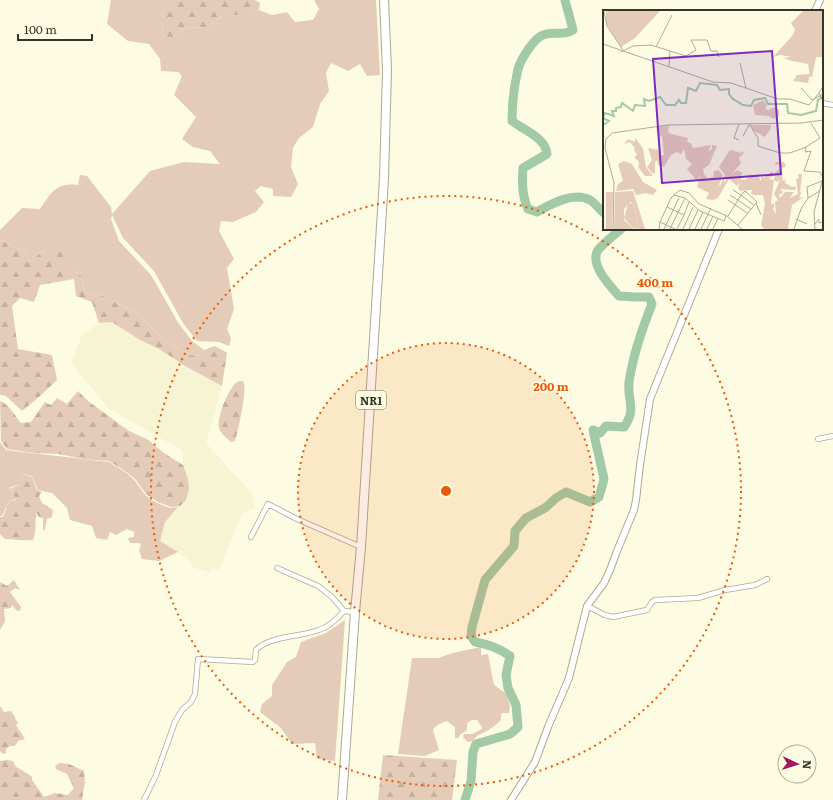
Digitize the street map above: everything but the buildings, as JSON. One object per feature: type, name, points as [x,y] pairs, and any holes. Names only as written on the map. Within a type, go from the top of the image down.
[{"type":"highway","name":"NR1","points":[[342,800],[361,547],[384,178],[387,70],[384,0]]},
{"type":"main road","points":[[815,10],[820,0]]},
{"type":"main road","points":[[511,800],[535,762],[569,678],[587,606],[604,583],[634,510],[650,399],[719,230]]},
{"type":"street","points":[[823,103],[833,105]]},
{"type":"street","points":[[818,439],[833,436]]},
{"type":"street","points":[[251,537],[268,504],[361,547]]},
{"type":"street","points":[[277,568],[318,586],[332,597],[344,611],[355,612]]},
{"type":"street","points":[[587,606],[609,616],[622,616],[647,610],[655,600],[698,598],[725,590],[755,585],[766,579]]},
{"type":"street","points":[[144,800],[156,775],[175,722],[182,710],[191,702],[195,694],[198,659],[253,662],[255,660],[256,650],[258,648],[277,639],[320,630],[336,620],[344,611]]},
{"type":"shaded area","points":[[112,322],[140,340],[159,349],[187,367],[222,386],[206,443],[253,495],[255,508],[242,514],[219,570],[212,569],[210,573],[194,568],[189,560],[160,542],[165,522],[186,500],[189,489],[188,479],[183,465],[183,451],[108,408],[71,363],[82,335],[99,323]]},
{"type":"green space","points":[[111,0],[172,0],[165,7],[162,16],[163,35],[171,38],[186,27],[207,28],[217,19],[229,15],[248,15],[259,10],[272,15],[287,12],[295,22],[313,20],[319,9],[314,0],[376,0],[380,75],[367,76],[360,64],[348,71],[331,63],[326,73],[329,91],[320,104],[313,127],[299,138],[293,148],[291,167],[298,184],[291,197],[273,196],[273,189],[261,186],[255,191],[264,202],[256,212],[233,222],[221,221],[219,231],[234,259],[227,268],[234,309],[227,329],[231,338],[229,346],[219,342],[197,341],[183,323],[154,271],[123,238],[112,215],[111,219],[119,241],[151,275],[179,324],[192,341],[204,350],[199,356],[190,355],[166,341],[137,314],[106,297],[85,292],[80,273],[70,271],[45,250],[30,261],[24,251],[0,240],[0,230],[22,208],[40,209],[51,194],[59,187],[64,185],[78,185],[80,175],[87,176],[111,207],[112,214],[150,171],[184,162],[220,164],[210,151],[193,147],[182,139],[196,117],[174,95],[182,76],[178,72],[161,71],[160,59],[149,44],[128,41],[107,24]]},
{"type":"green space","points":[[172,0],[255,0],[260,3],[259,10],[248,15],[229,15],[217,19],[207,28],[186,27],[171,38],[163,35],[162,16],[165,7]]},
{"type":"green space","points":[[0,240],[24,251],[30,261],[45,250],[61,252],[70,271],[80,273],[85,292],[106,297],[137,314],[166,341],[190,355],[199,356],[204,350],[215,346],[227,353],[222,386],[187,367],[159,349],[140,340],[112,322],[99,323],[92,302],[76,296],[74,279],[40,285],[34,302],[20,298],[12,306],[18,349],[52,355],[57,380],[22,411],[6,396],[0,395]]},
{"type":"green space","points":[[243,381],[244,385],[243,401],[235,441],[231,442],[221,432],[219,423],[224,402],[235,383]]},
{"type":"green space","points":[[78,391],[88,401],[129,431],[147,439],[164,453],[183,465],[188,479],[189,489],[186,500],[180,506],[171,507],[158,502],[146,494],[136,480],[128,473],[109,461],[7,449],[1,441],[0,401],[9,407],[21,423],[31,422],[45,402],[51,405],[57,398],[67,404]]},
{"type":"green space","points":[[0,442],[6,450],[109,462],[128,474],[146,496],[157,503],[170,508],[178,507],[165,522],[160,541],[178,552],[159,561],[142,559],[139,550],[141,545],[139,543],[130,543],[128,538],[134,537],[134,532],[127,529],[116,535],[110,532],[107,540],[96,538],[92,526],[70,520],[67,508],[52,493],[38,490],[32,476],[23,474],[19,485],[10,487],[16,499],[9,501],[2,516],[0,516]]},
{"type":"green space","points":[[23,474],[32,477],[37,490],[42,492],[39,496],[42,503],[53,510],[52,517],[47,519],[45,529],[43,531],[43,518],[39,517],[36,513],[35,533],[33,540],[5,539],[0,534],[0,517],[3,517],[9,501],[16,500],[11,488],[19,485]]},
{"type":"green space","points":[[14,580],[20,590],[15,588],[10,592],[21,607],[20,611],[16,610],[12,605],[11,608],[4,609],[5,621],[0,630],[0,582],[7,586]]},
{"type":"green space","points":[[345,620],[335,761],[317,759],[315,743],[292,744],[281,728],[260,712],[262,704],[272,696],[272,685],[287,662],[296,657],[301,642],[326,633]]},
{"type":"green space","points":[[481,647],[481,655],[488,654],[494,685],[507,694],[510,706],[509,713],[502,713],[501,720],[494,726],[488,731],[476,736],[473,741],[468,742],[463,737],[464,734],[472,734],[482,729],[477,720],[472,720],[467,723],[467,730],[458,738],[455,738],[455,727],[447,721],[441,723],[433,730],[439,750],[425,756],[398,754],[412,658],[438,658]]},
{"type":"green space","points":[[0,706],[4,712],[11,711],[18,723],[16,725],[25,739],[18,741],[15,746],[10,746],[6,749],[6,753],[3,754],[0,751]]},
{"type":"green space","points":[[383,755],[457,760],[452,800],[378,800]]},
{"type":"green space","points":[[0,761],[13,761],[16,767],[32,777],[32,780],[44,797],[55,793],[68,795],[74,788],[67,774],[56,769],[55,766],[59,763],[69,764],[84,771],[85,783],[82,800],[0,800]]},
{"type":"waterway","points":[[565,0],[573,30],[566,33],[547,34],[539,37],[532,44],[518,69],[512,108],[512,121],[539,139],[546,148],[547,154],[523,168],[524,194],[528,209],[537,212],[549,205],[577,197],[590,200],[603,212]]},
{"type":"waterway","points":[[465,800],[471,781],[473,752],[476,744],[510,734],[518,727],[516,705],[508,688],[506,675],[510,656],[493,647],[475,642],[471,636],[472,627],[485,580],[514,546],[515,531],[526,518],[545,508],[556,498],[566,492],[590,502],[599,497],[604,479],[593,430],[600,433],[606,426],[624,427],[630,415],[631,405],[629,382],[638,342],[652,304],[649,297],[619,296],[606,281],[598,268],[596,262],[598,250],[620,230]]}]
